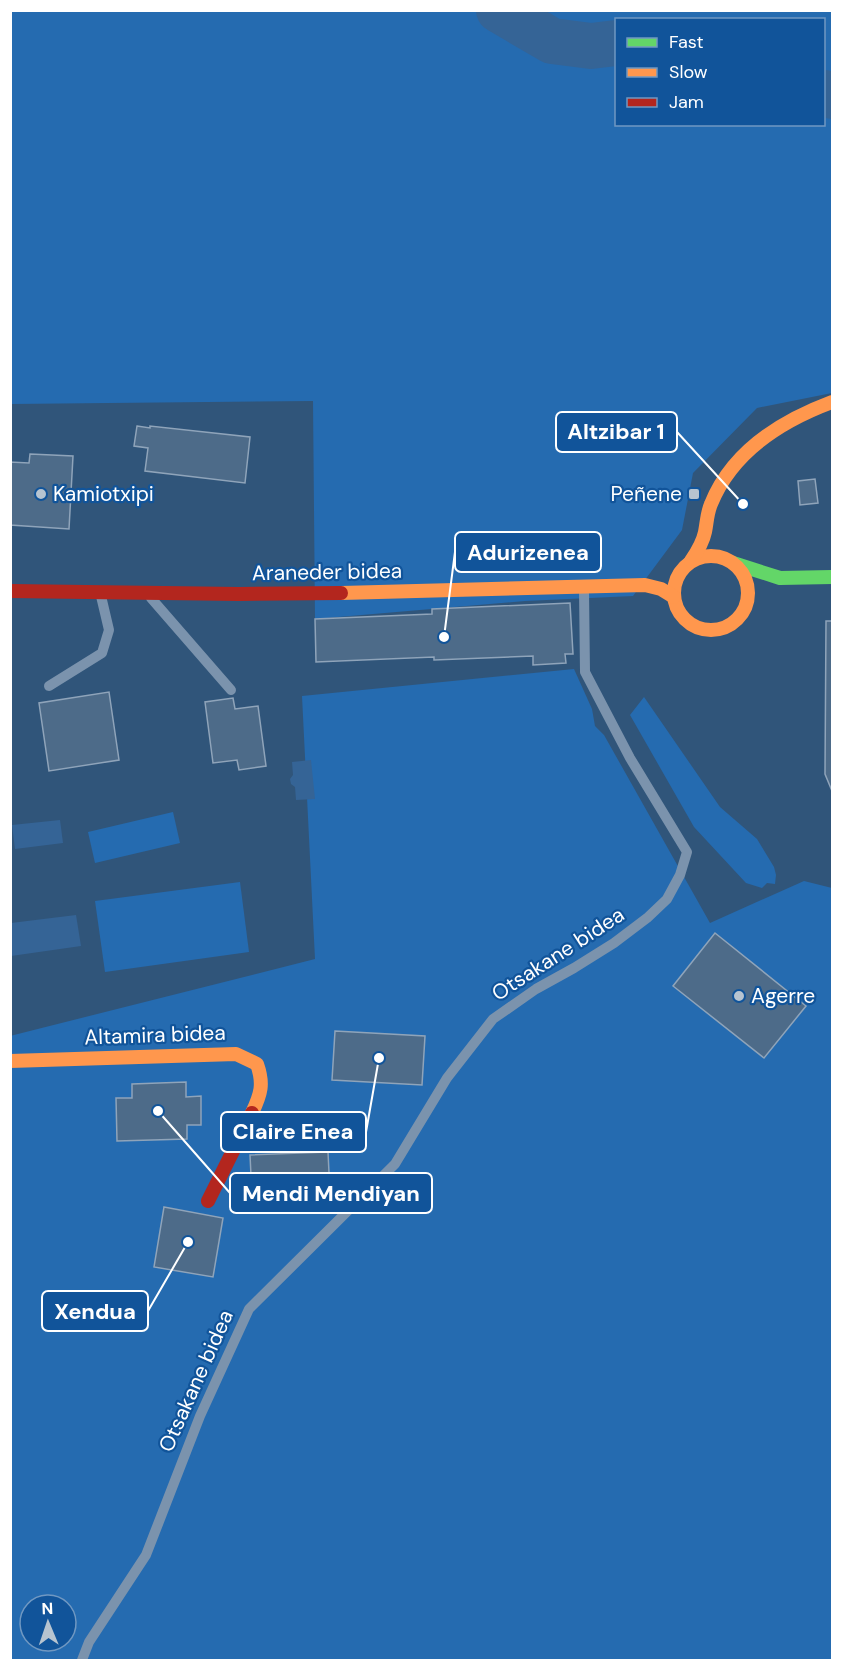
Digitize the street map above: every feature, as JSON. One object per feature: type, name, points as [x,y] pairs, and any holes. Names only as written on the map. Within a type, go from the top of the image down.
[{"type":"street","points":[[780,578],[747,604],[739,618],[727,627],[712,630],[698,628],[686,621],[678,610],[674,597],[675,583],[700,547],[710,504],[721,483],[738,462],[761,439],[783,423],[806,411],[832,402]]},
{"type":"street","points":[[686,566],[704,556],[719,556],[733,563],[780,578],[832,577]]},
{"type":"street","points":[[733,563],[745,579],[748,589],[747,604]]},
{"type":"street","name":"Araneder bidea","points":[[645,585],[686,566]]},
{"type":"street","name":"Araneder bidea","points":[[10,591],[427,592],[645,585],[661,589],[674,597]]},
{"type":"street","name":"Altamira bidea","points":[[10,1061],[236,1054],[257,1064],[262,1079],[257,1102],[208,1201]]},
{"type":"lane","name":"Otsakane bidea","points":[[82,1660],[89,1642],[146,1555],[200,1416],[249,1309],[395,1164],[447,1078],[493,1019],[536,989],[614,943],[647,918],[667,899],[680,875],[687,852],[630,758],[585,672],[584,587]]},
{"type":"lane","points":[[50,686],[102,653],[109,630],[100,592]]},
{"type":"lane","points":[[147,593],[231,690]]},
{"type":"shaded area","points":[[10,11],[832,11],[832,393],[757,408],[693,473],[682,530],[633,596],[525,601],[315,619],[313,401],[11,404]]},
{"type":"shaded area","points":[[574,669],[592,709],[595,726],[604,735],[710,923],[804,881],[832,888],[832,1660],[11,1660],[10,1036],[315,959],[302,696]]},
{"type":"shaded area","points":[[644,697],[720,807],[757,839],[774,867],[775,884],[767,883],[762,888],[746,883],[694,827],[630,715]]},
{"type":"shaded area","points":[[311,760],[315,799],[296,800],[295,787],[291,784],[290,779],[293,775],[292,762]]},
{"type":"shaded area","points":[[173,812],[180,843],[95,863],[88,832]]},
{"type":"shaded area","points":[[60,820],[63,843],[15,849],[12,825]]},
{"type":"shaded area","points":[[240,882],[249,952],[105,972],[95,901]]},
{"type":"shaded area","points":[[76,915],[81,946],[11,956],[11,923]]},
{"type":"building","points":[[137,426],[250,437],[245,483],[145,471],[148,448],[134,446]]},
{"type":"building","name":"Kamiotxipi","points":[[30,454],[73,456],[69,529],[10,525],[10,462],[29,463]]},
{"type":"building","points":[[815,479],[818,503],[800,505],[798,481]]},
{"type":"building","points":[[570,603],[573,654],[565,654],[566,663],[533,665],[533,656],[316,662],[315,619],[432,614],[432,609]]},
{"type":"building","points":[[826,621],[832,621],[832,791],[825,774]]},
{"type":"building","points":[[109,692],[119,760],[49,771],[39,703]]},
{"type":"building","points":[[233,698],[235,709],[258,706],[266,766],[239,770],[237,760],[213,763],[205,702]]},
{"type":"building","name":"Agerre","points":[[715,933],[806,1006],[764,1058],[673,986]]},
{"type":"building","points":[[335,1031],[425,1036],[422,1085],[332,1080]]},
{"type":"building","points":[[186,1082],[186,1097],[201,1096],[201,1125],[187,1125],[187,1139],[117,1141],[116,1098],[132,1098],[132,1084]]},
{"type":"building","points":[[328,1152],[330,1193],[252,1196],[250,1155]]},
{"type":"building","points":[[164,1207],[223,1218],[213,1277],[154,1267]]},
{"type":"waterway","points":[[499,10],[552,41],[591,46],[615,43]]},
{"type":"waterway","points":[[825,93],[832,96]]},
{"type":"traffic: fast","points":[[733,563],[780,578],[832,577]]},
{"type":"traffic: slow","points":[[691,561],[703,539],[711,504],[720,485],[745,454],[777,429],[832,402]]},
{"type":"traffic: slow","points":[[711,556],[725,559],[737,567],[745,579],[748,593],[745,607],[737,619],[725,627],[711,630],[697,627],[685,619],[677,607],[674,593],[677,579],[685,567],[697,559],[711,556]]},
{"type":"traffic: slow","points":[[341,593],[645,585],[661,589],[674,597]]},
{"type":"traffic: slow","points":[[10,1061],[236,1054],[257,1064],[259,1071],[260,1089],[252,1113]]},
{"type":"traffic: jam","points":[[10,591],[341,593]]},
{"type":"traffic: jam","points":[[208,1201],[252,1113]]},
{"type":"place","name":"Kamiotxipi","points":[[41,494]]},
{"type":"place","name":"Peñene","points":[[694,494]]},
{"type":"place","name":"Altzibar 1","points":[[743,504]]},
{"type":"place","name":"Adurizenea","points":[[444,637]]},
{"type":"place","name":"Agerre","points":[[739,996]]},
{"type":"place","name":"Claire Enea","points":[[379,1058]]},
{"type":"place","name":"Mendi Mendiyan","points":[[158,1111]]},
{"type":"place","name":"Xendua","points":[[188,1242]]}]
